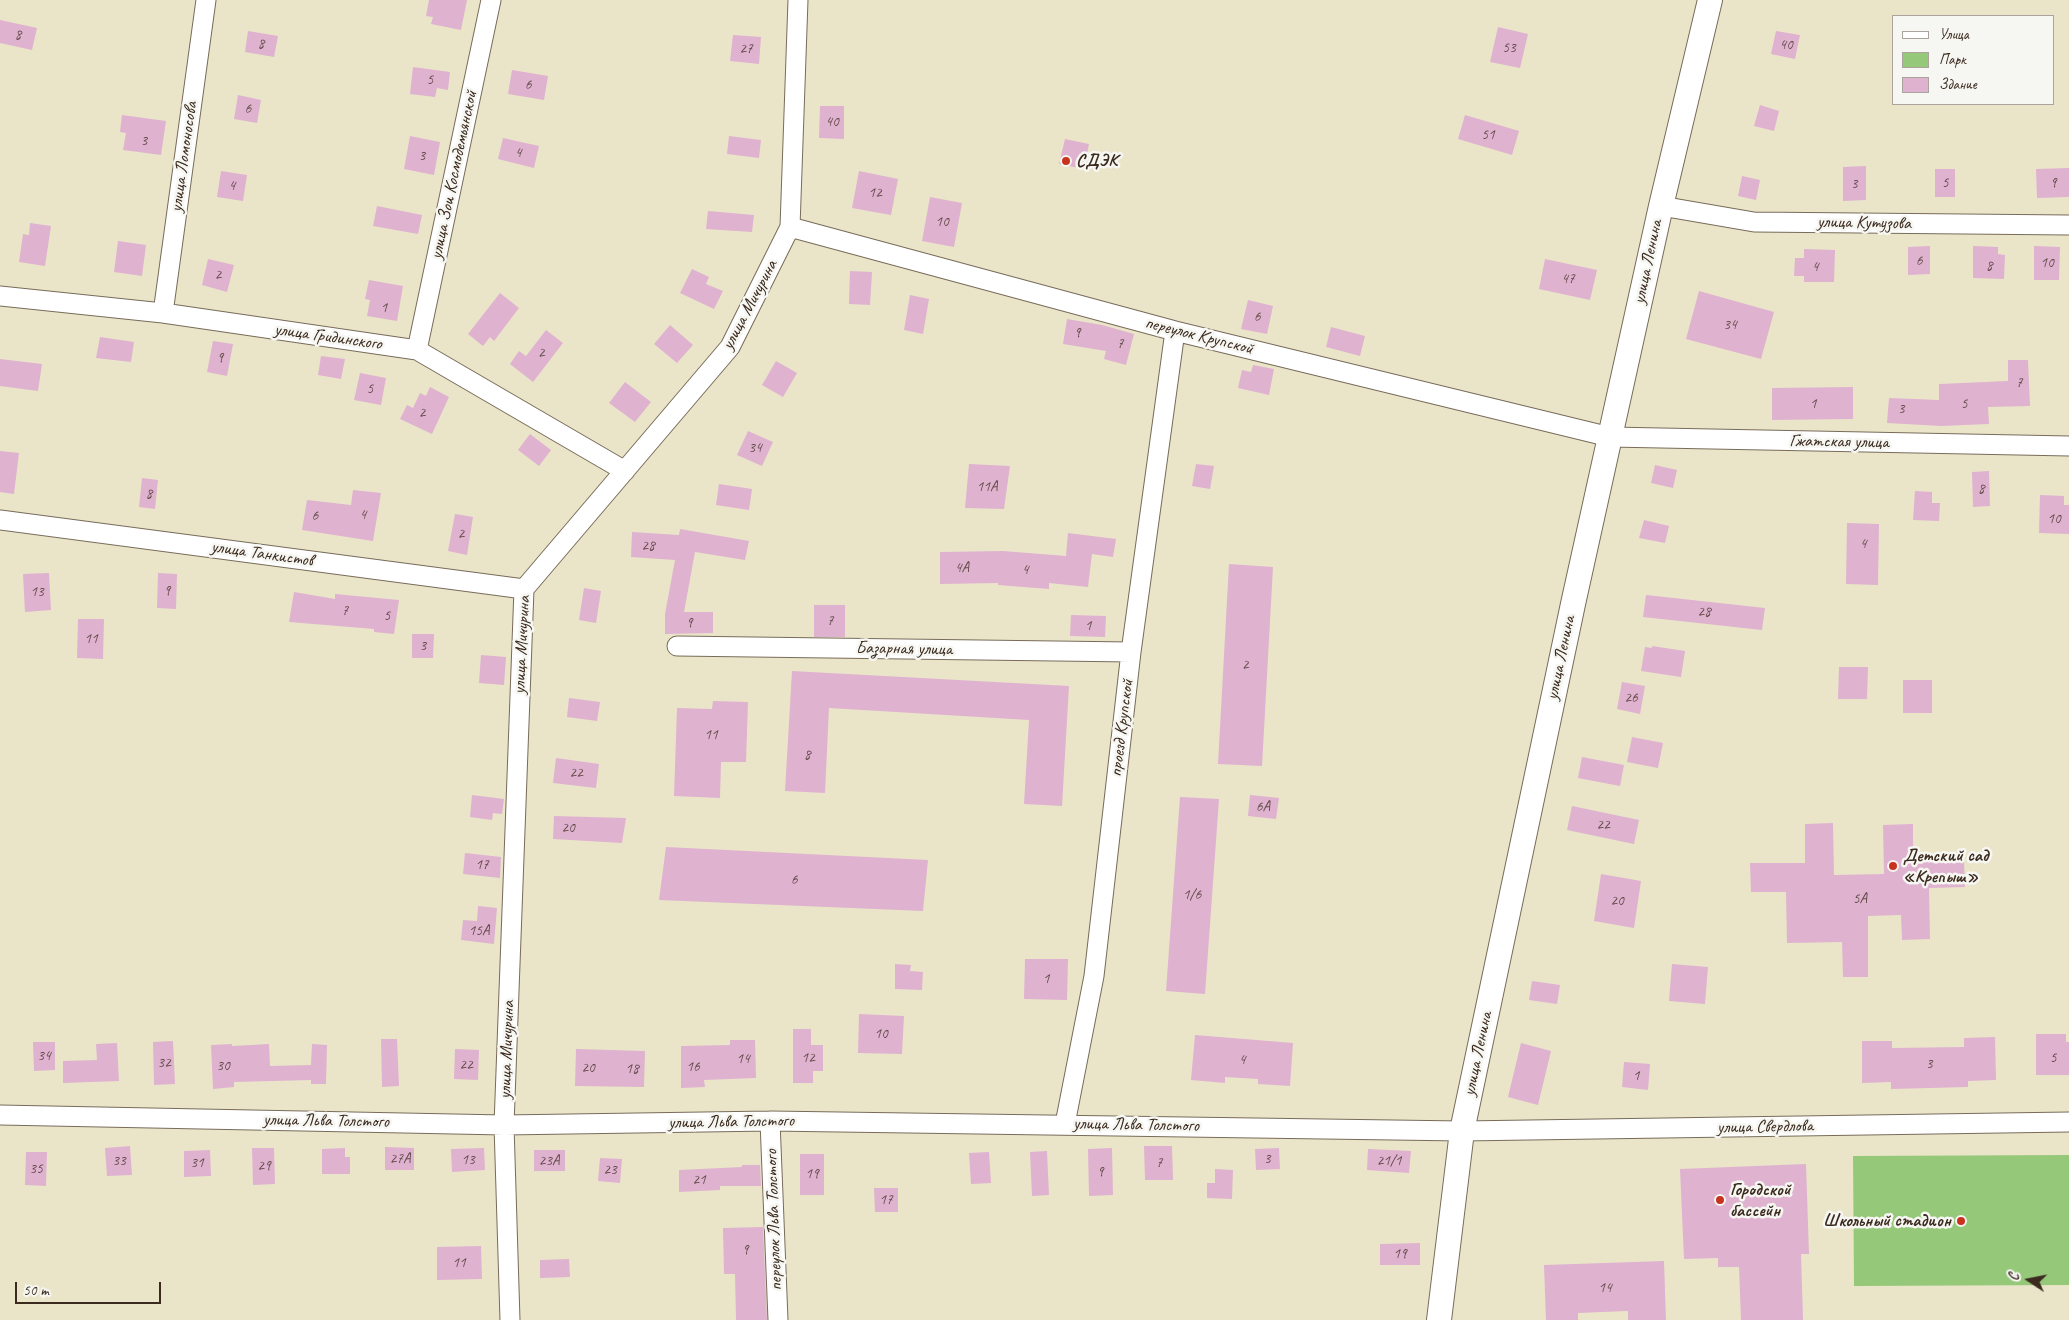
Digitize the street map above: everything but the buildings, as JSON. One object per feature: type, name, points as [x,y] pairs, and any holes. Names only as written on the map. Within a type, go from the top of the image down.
[{"type":"main road","name":"улица Ленина","points":[[1439,1320],[1462,1131],[1572,604],[1660,206],[1710,0]]},
{"type":"street","name":"улица Ломоносова","points":[[163,313],[206,0]]},
{"type":"street","name":"улица Зои Космодемьянской","points":[[417,350],[491,0]]},
{"type":"street","name":"улица Мичурина","points":[[510,1320],[504,1125],[524,589],[730,347],[790,227],[798,0]]},
{"type":"street","name":"улица Кутузова","points":[[1660,206],[1754,222],[2069,225]]},
{"type":"street","name":"переулок Крупской","points":[[790,227],[1175,331],[1610,437]]},
{"type":"street","name":"улица Гридинского","points":[[0,296],[163,313],[417,350],[625,471]]},
{"type":"street","name":"проезд Крупской","points":[[1065,1124],[1094,976],[1131,652],[1175,331]]},
{"type":"street","name":"Гжатская улица","points":[[1610,437],[2069,446]]},
{"type":"street","name":"улица Танкистов","points":[[0,520],[524,589]]},
{"type":"street","name":"Базарная улица","points":[[677,646],[1131,652]]},
{"type":"street","name":"улица Льва Толстого","points":[[0,1115],[504,1125],[770,1121],[1462,1131]]},
{"type":"street","name":"переулок Льва Толстого","points":[[770,1121],[778,1320]]},
{"type":"street","name":"улица Свердлова","points":[[1462,1131],[2069,1122]]},
{"type":"green space","name":"Школьный стадион","points":[[2069,1155],[2069,1285],[1854,1286],[1853,1156]]},
{"type":"place","name":"СДЭК","points":[[1066,161]]},
{"type":"place","name":"Детский сад «Крепыш»","points":[[1893,866]]},
{"type":"place","name":"Городской бассейн","points":[[1720,1200]]},
{"type":"place","name":"Школьный стадион","points":[[1961,1221]]}]
